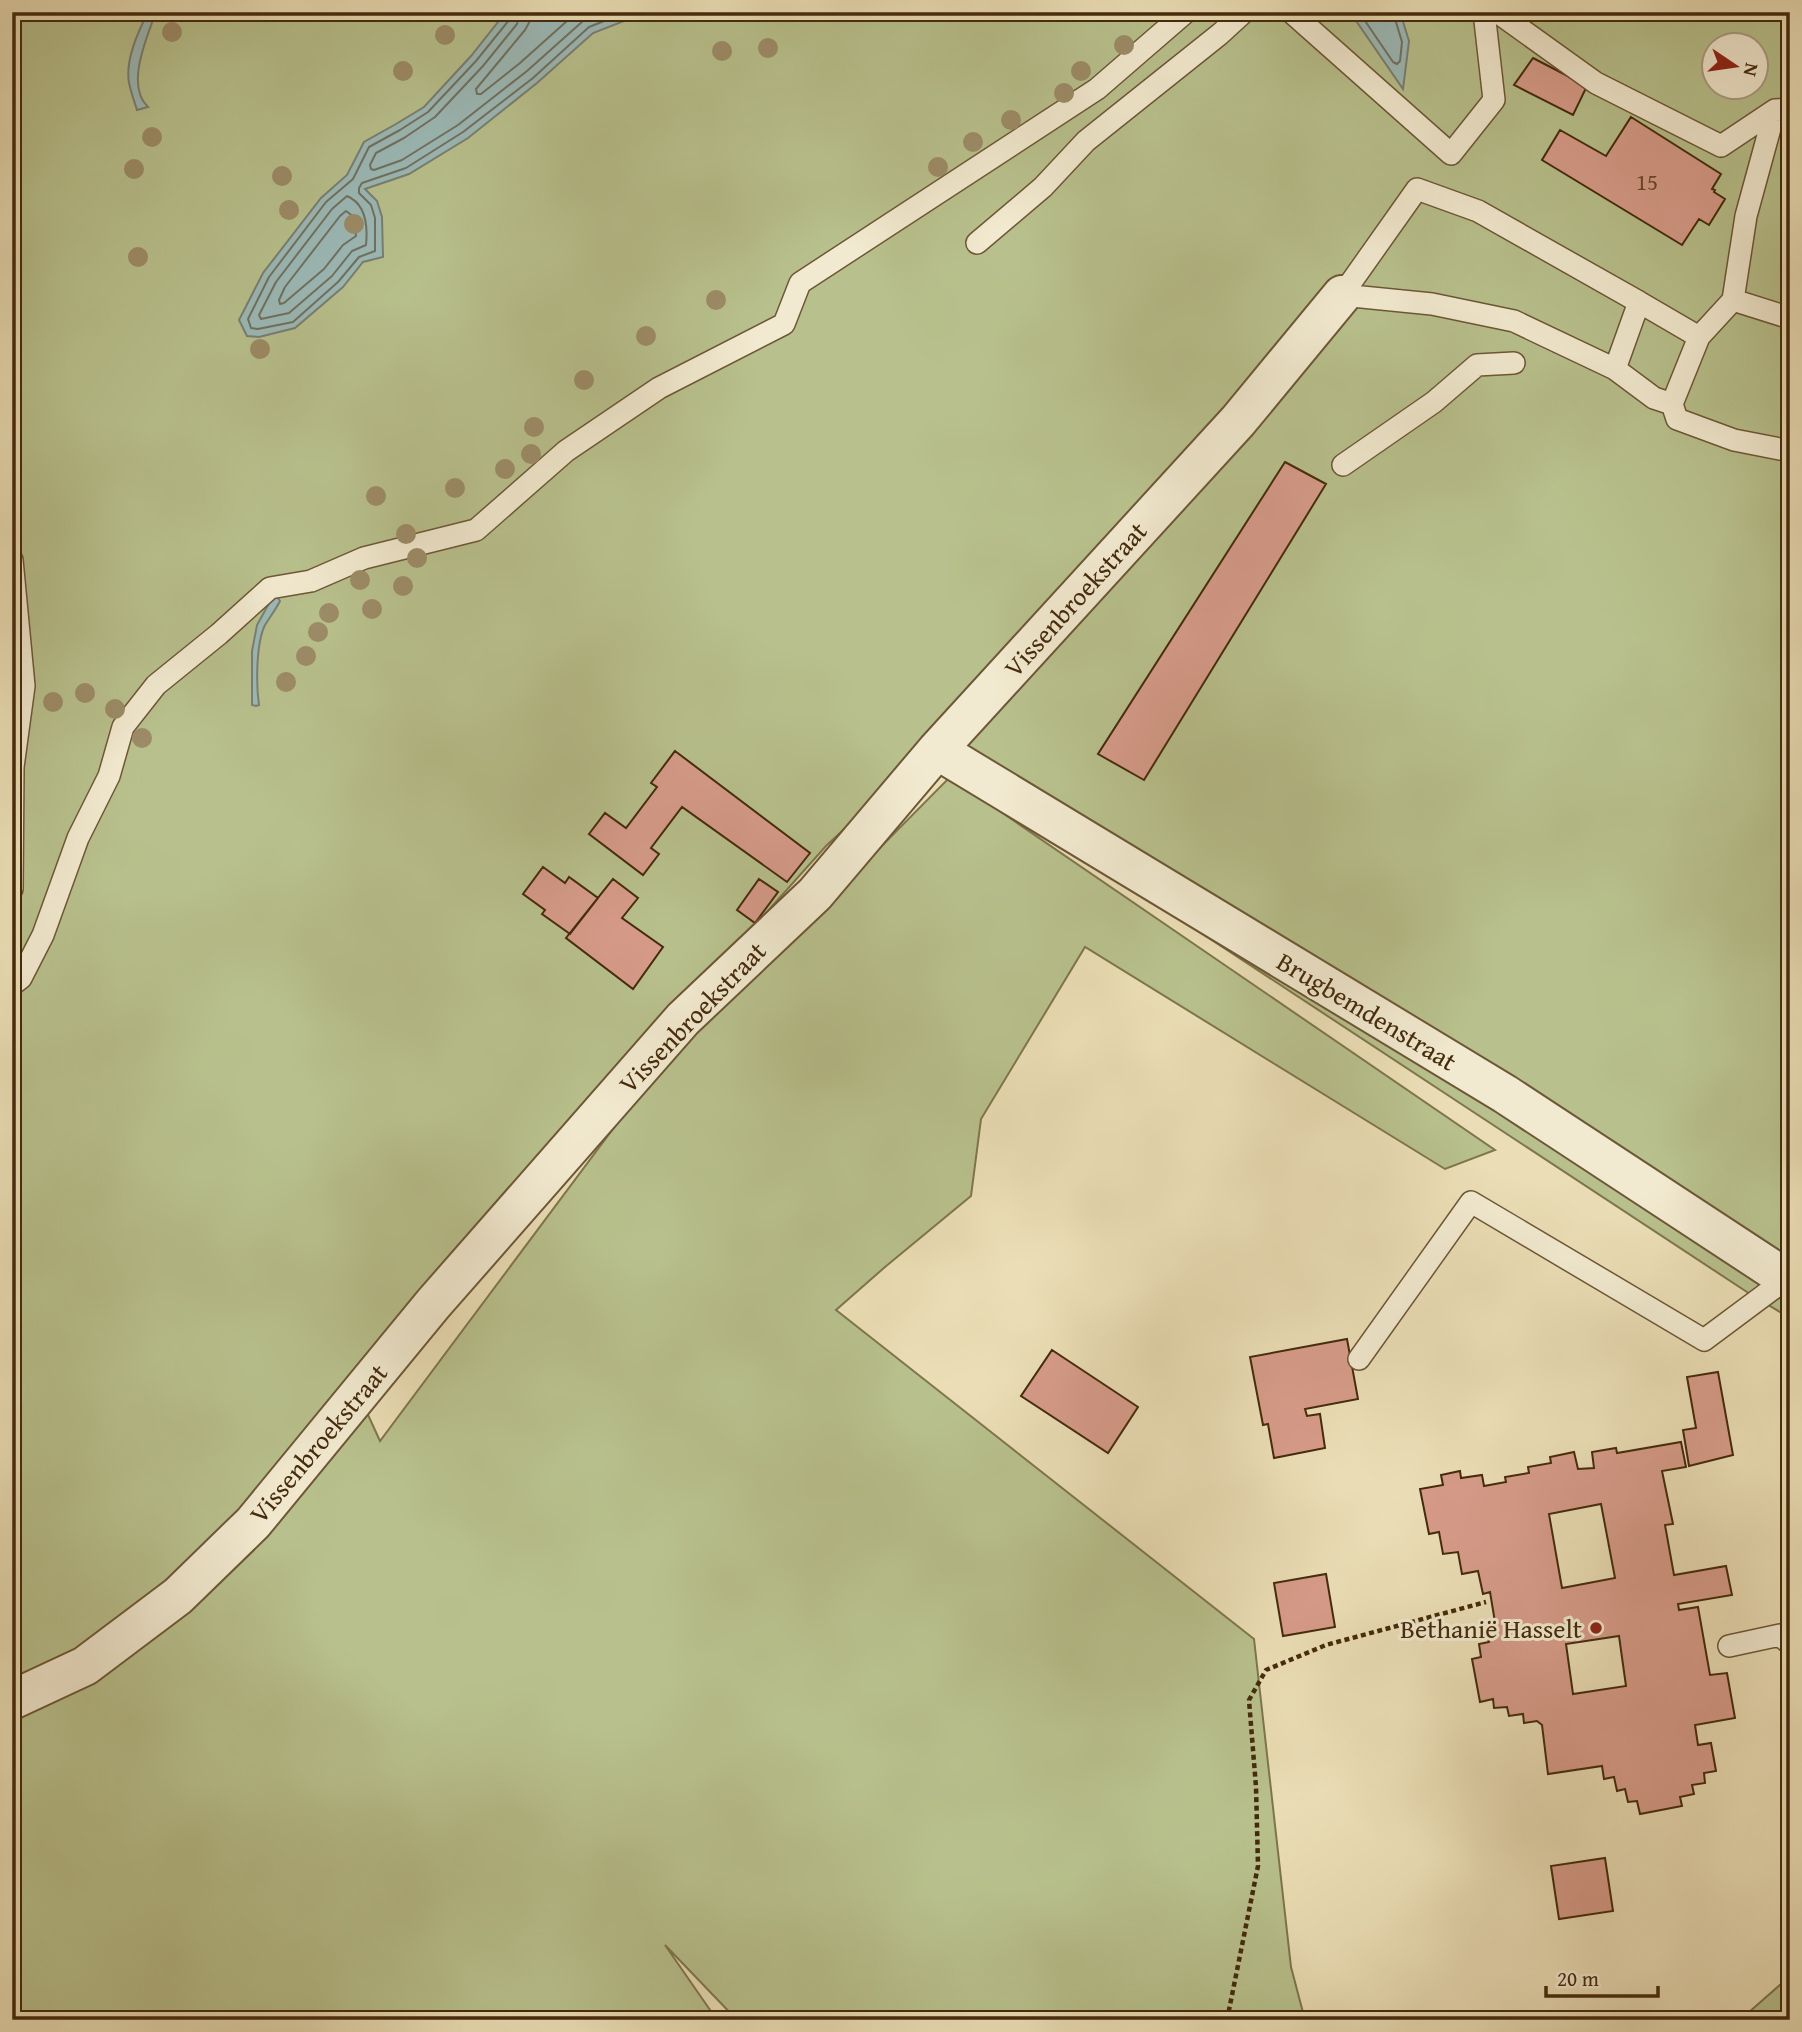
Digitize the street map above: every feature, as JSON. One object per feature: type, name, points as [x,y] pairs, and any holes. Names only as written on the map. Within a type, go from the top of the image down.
[{"type":"street","name":"Vissenbroekstraat","points":[[12,1700],[85,1666],[178,1596],[253,1523],[433,1304],[683,1019],[815,894],[937,750],[1238,421],[1342,295]]},
{"type":"street","name":"Brugbemdenstraat","points":[[937,750],[1504,1094],[1788,1280]]},
{"type":"lane","points":[[12,985],[20,978],[43,935],[78,838],[109,776],[123,727],[156,684],[219,634],[270,588],[311,581],[364,558],[476,530],[566,451],[659,388],[784,324],[800,283],[1097,89],[1186,12]]},
{"type":"lane","points":[[977,243],[1043,187],[1086,141],[1244,12]]},
{"type":"lane","points":[[1291,12],[1451,155],[1494,100],[1484,12]]},
{"type":"lane","points":[[1497,12],[1596,83],[1721,146],[1783,110]]},
{"type":"lane","points":[[1783,110],[1746,216],[1733,300],[1699,337],[1672,404],[1677,419],[1734,440],[1790,451]]},
{"type":"lane","points":[[1672,404],[1654,398],[1615,369],[1514,321],[1432,304],[1342,295],[1418,189],[1478,211],[1699,337]]},
{"type":"lane","points":[[1733,300],[1790,318]]},
{"type":"lane","points":[[1615,369],[1639,302]]},
{"type":"lane","points":[[1343,465],[1434,402],[1477,365],[1514,363]]},
{"type":"lane","points":[[12,561],[24,686],[13,767],[12,889]]},
{"type":"lane","points":[[1359,1359],[1471,1202],[1704,1340],[1788,1280]]},
{"type":"lane","points":[[1729,1646],[1780,1635],[1790,1644]]},
{"type":"path","points":[[1227,2020],[1258,1866],[1256,1787],[1249,1700],[1266,1670],[1326,1645],[1486,1602]]},
{"type":"green space","points":[[12,12],[1790,12],[1790,1318],[940,761],[915,763],[826,846],[352,1380],[380,1441],[648,1082],[950,777],[1495,1150],[1445,1169],[1085,947],[981,1119],[971,1196],[836,1310],[1254,1639],[1291,1967],[1305,2020],[1135,2020],[1134,2017],[1108,2020],[737,2020],[665,1945],[717,2020],[12,2020]]},
{"type":"green space","points":[[1790,1976],[1790,2020],[1740,2020]]},
{"type":"water","points":[[148,12],[156,12],[143,48],[138,87],[141,98],[148,107],[137,110],[129,83],[129,65]]},
{"type":"water","points":[[506,12],[647,12],[593,33],[537,83],[468,138],[409,174],[365,189],[377,201],[382,217],[383,257],[363,262],[343,287],[295,328],[259,337],[247,336],[239,320],[263,273],[321,198],[347,175],[364,142],[424,107],[471,56]]},
{"type":"water","points":[[1350,12],[1400,12],[1409,41],[1403,89]]},
{"type":"water","points":[[277,597],[280,601],[265,625],[260,642],[257,676],[259,705],[256,706],[252,705],[252,651],[257,625],[272,598]]},
{"type":"building","points":[[1533,58],[1587,86],[1573,115],[1514,85]]},
{"type":"building","points":[[1631,117],[1721,174],[1712,189],[1725,199],[1709,225],[1699,219],[1682,245],[1542,160],[1560,130],[1606,156]]},
{"type":"building","points":[[1285,462],[1326,484],[1144,780],[1098,754]]},
{"type":"building","points":[[675,751],[810,853],[787,882],[682,807],[651,848],[659,854],[643,875],[589,834],[605,813],[626,828],[657,787],[651,783]]},
{"type":"building","points":[[543,867],[565,883],[569,877],[598,898],[570,934],[542,914],[545,910],[523,894]]},
{"type":"building","points":[[613,879],[638,898],[622,918],[663,947],[633,989],[566,938]]},
{"type":"building","points":[[759,879],[778,892],[755,923],[737,910]]},
{"type":"building","points":[[1347,1339],[1358,1399],[1305,1409],[1307,1416],[1320,1414],[1325,1448],[1274,1458],[1268,1424],[1263,1425],[1250,1357]]},
{"type":"building","points":[[1052,1350],[1138,1407],[1108,1453],[1021,1396]]},
{"type":"building","points":[[1718,1372],[1733,1455],[1689,1466],[1683,1430],[1696,1428],[1687,1377]]},
{"type":"building","name":"Bethanië Hasselt","points":[[1681,1442],[1686,1467],[1662,1471],[1673,1524],[1665,1525],[1674,1575],[1726,1566],[1732,1595],[1678,1604],[1679,1610],[1698,1607],[1710,1675],[1727,1673],[1735,1718],[1695,1725],[1698,1745],[1711,1743],[1716,1771],[1704,1773],[1705,1783],[1692,1785],[1694,1794],[1680,1797],[1682,1806],[1640,1814],[1637,1801],[1628,1802],[1625,1789],[1617,1791],[1614,1777],[1604,1779],[1602,1766],[1548,1774],[1542,1725],[1537,1721],[1524,1723],[1523,1714],[1509,1716],[1507,1707],[1494,1708],[1493,1699],[1480,1702],[1472,1659],[1481,1657],[1479,1644],[1489,1642],[1486,1629],[1496,1628],[1490,1592],[1483,1594],[1478,1571],[1462,1574],[1458,1552],[1443,1554],[1439,1532],[1429,1534],[1420,1489],[1443,1485],[1441,1475],[1460,1471],[1461,1478],[1482,1475],[1484,1486],[1506,1482],[1505,1477],[1529,1473],[1528,1467],[1551,1463],[1550,1457],[1574,1452],[1578,1469],[1594,1468],[1592,1452],[1616,1448],[1617,1453]],"holes":[[[1601,1504],[1615,1578],[1562,1588],[1549,1514]],[[1619,1636],[1626,1686],[1573,1694],[1566,1644]]]},
{"type":"building","points":[[1326,1574],[1335,1627],[1283,1636],[1274,1583]]},
{"type":"building","points":[[1605,1858],[1613,1911],[1559,1919],[1551,1866]]},
{"type":"place","name":"Bethanië Hasselt","points":[[1596,1628]]}]
